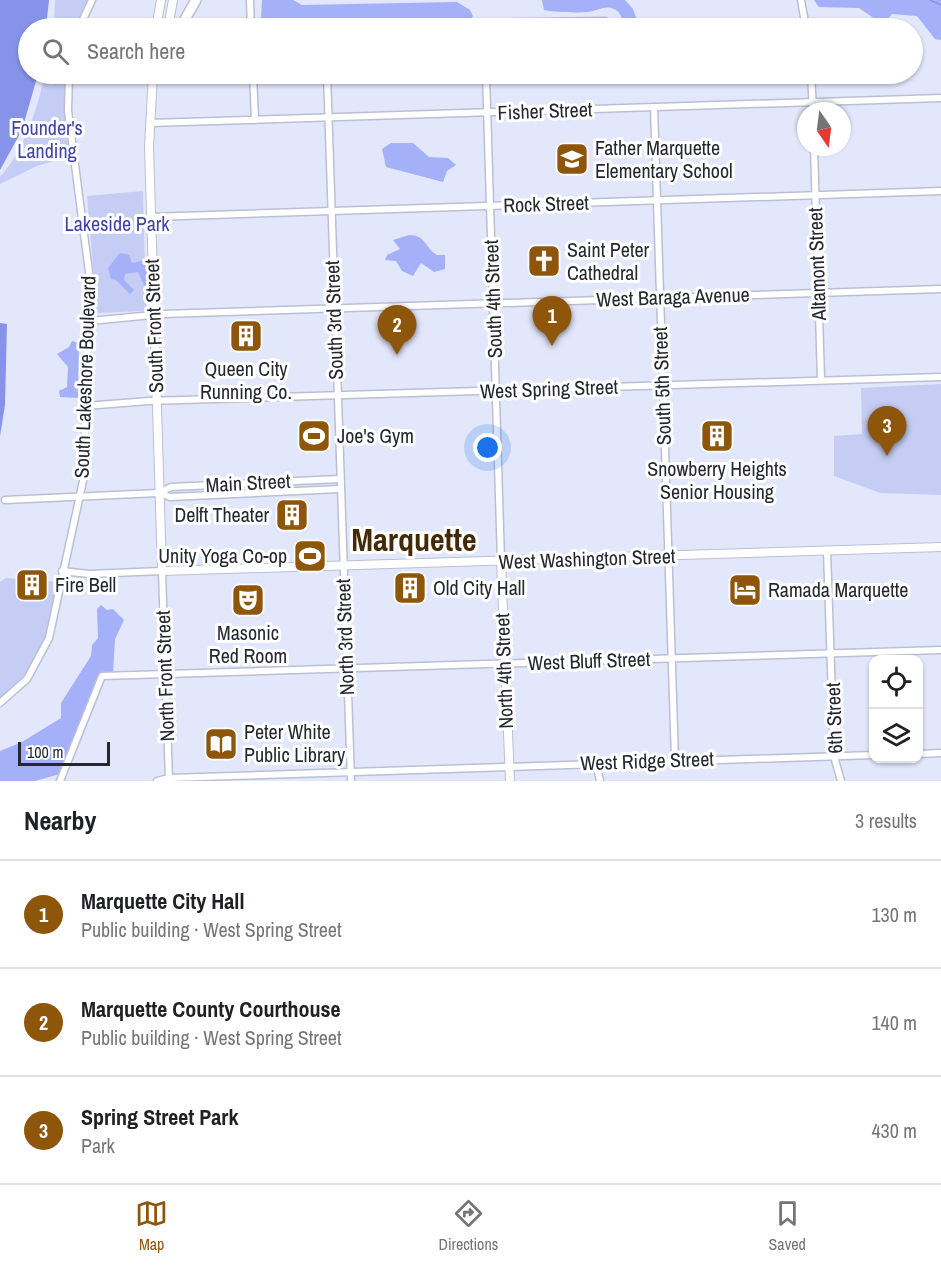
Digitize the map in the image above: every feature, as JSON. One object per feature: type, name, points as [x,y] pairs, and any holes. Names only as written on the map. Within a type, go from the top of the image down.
[{"type":"highway","points":[[186,18],[196,0]]},
{"type":"main road","points":[[158,18],[161,0]]},
{"type":"main road","points":[[170,18],[173,0]]},
{"type":"main road","name":"South Front Street","points":[[154,84],[150,123],[151,217],[162,571]]},
{"type":"main road","name":"West Washington Street","points":[[162,571],[941,547]]},
{"type":"main road","name":"North 4th Street","points":[[501,561],[507,766],[510,781]]},
{"type":"street","points":[[84,18],[92,0]]},
{"type":"street","points":[[250,0],[251,18]]},
{"type":"street","points":[[801,0],[804,18]]},
{"type":"street","name":"South Lakeshore Boulevard","points":[[0,703],[27,679],[40,660],[50,638],[62,571],[80,495],[90,321],[88,255],[68,111],[69,84]]},
{"type":"street","points":[[253,84],[255,120]]},
{"type":"street","name":"South 3rd Street","points":[[327,84],[342,566]]},
{"type":"street","name":"South 4th Street","points":[[486,84],[501,561]]},
{"type":"street","points":[[811,84],[812,102]]},
{"type":"street","name":"Fisher Street","points":[[838,102],[941,98]]},
{"type":"street","name":"Fisher Street","points":[[150,123],[797,103]]},
{"type":"street","name":"South 5th Street","points":[[654,107],[675,760]]},
{"type":"street","name":"Altamont Street","points":[[814,156],[821,380]]},
{"type":"street","name":"Rock Street","points":[[151,217],[941,191]]},
{"type":"street","name":"West Baraga Avenue","points":[[90,321],[153,316],[333,309],[941,289]]},
{"type":"street","name":"West Spring Street","points":[[85,406],[157,401],[941,377]]},
{"type":"street","name":"Main Street","points":[[159,493],[171,487],[339,479]]},
{"type":"street","name":"Main Street","points":[[6,500],[80,495],[159,493],[170,497],[339,489]]},
{"type":"street","name":"6th Street","points":[[827,551],[834,756],[841,781]]},
{"type":"street","name":"North 3rd Street","points":[[342,566],[351,781]]},
{"type":"street","points":[[62,571],[89,574],[162,571]]},
{"type":"street","name":"North Front Street","points":[[162,571],[169,780]]},
{"type":"street","name":"West Bluff Street","points":[[60,781],[102,676],[941,650]]},
{"type":"street","points":[[923,754],[941,753]]},
{"type":"street","name":"West Ridge Street","points":[[157,781],[507,766],[869,755]]},
{"type":"street","points":[[596,763],[600,781]]},
{"type":"green space","points":[[55,0],[90,0],[82,18],[54,18]]},
{"type":"green space","name":"Founder's Landing","points":[[42,84],[66,84],[65,98],[71,156],[37,166],[0,184],[0,177],[23,142]]},
{"type":"green space","name":"Lakeside Park","points":[[143,191],[146,308],[143,311],[97,313],[87,196]]},
{"type":"green space","points":[[941,384],[941,495],[880,493],[834,476],[834,436],[862,434],[861,388]]},
{"type":"green space","points":[[6,578],[60,582],[49,638],[27,679],[0,703],[0,582]]},
{"type":"shaded area","points":[[0,0],[49,0],[47,18],[18,18],[18,84],[35,84],[22,130],[0,170]]},
{"type":"shaded area","points":[[262,0],[293,0],[302,5],[457,2],[470,10],[473,16],[472,18],[261,18]]},
{"type":"shaded area","points":[[542,0],[625,0],[633,9],[636,18],[621,18],[618,11],[608,8],[584,12],[544,10]]},
{"type":"shaded area","points":[[814,0],[941,0],[941,40],[935,39],[923,24],[923,18],[917,16],[892,14],[889,18],[874,18],[859,8],[819,7]]},
{"type":"shaded area","points":[[391,143],[413,143],[429,157],[448,158],[456,165],[447,171],[443,182],[386,167],[382,149]]},
{"type":"shaded area","points":[[409,235],[422,239],[437,255],[445,255],[445,269],[434,272],[421,263],[413,276],[402,271],[396,261],[385,260],[387,255],[400,249],[393,240]]},
{"type":"shaded area","points":[[120,253],[129,255],[132,263],[142,261],[147,263],[147,286],[144,285],[138,272],[125,274],[124,280],[134,290],[130,294],[116,280],[111,279],[108,268]]},
{"type":"shaded area","points":[[0,323],[7,324],[5,405],[0,436]]},
{"type":"shaded area","points":[[72,341],[79,343],[78,398],[60,397],[59,391],[67,387],[68,367],[57,354],[69,347]]},
{"type":"shaded area","points":[[101,605],[107,610],[113,609],[124,620],[115,639],[113,673],[100,675],[60,774],[35,781],[0,781],[0,751],[22,742],[61,718],[61,703],[91,656],[92,645],[98,638],[97,609]]},
{"type":"waterway","points":[[930,0],[941,5]]},
{"type":"place","name":"Father Marquette Elementary School","points":[[572,159]]},
{"type":"place","name":"Saint Peter Cathedral","points":[[544,261]]},
{"type":"place","name":"Queen City Running Co.","points":[[246,336]]},
{"type":"place","name":"Marquette City Hall","points":[[552,346]]},
{"type":"place","name":"Marquette County Courthouse","points":[[397,355]]},
{"type":"place","name":"Joe's Gym","points":[[314,436]]},
{"type":"place","name":"Snowberry Heights Senior Housing","points":[[717,436]]},
{"type":"place","name":"Spring Street Park","points":[[887,456]]},
{"type":"place","name":"Delft Theater","points":[[292,515]]},
{"type":"place","name":"Unity Yoga Co-op","points":[[310,556]]},
{"type":"place","name":"Fire Bell","points":[[32,585]]},
{"type":"place","name":"Old City Hall","points":[[410,588]]},
{"type":"place","name":"Ramada Marquette","points":[[745,590]]},
{"type":"place","name":"Masonic Red Room","points":[[248,600]]},
{"type":"place","name":"Peter White Public Library","points":[[221,744]]},
{"type":"district","name":"Marquette","points":[[414,540]]}]
